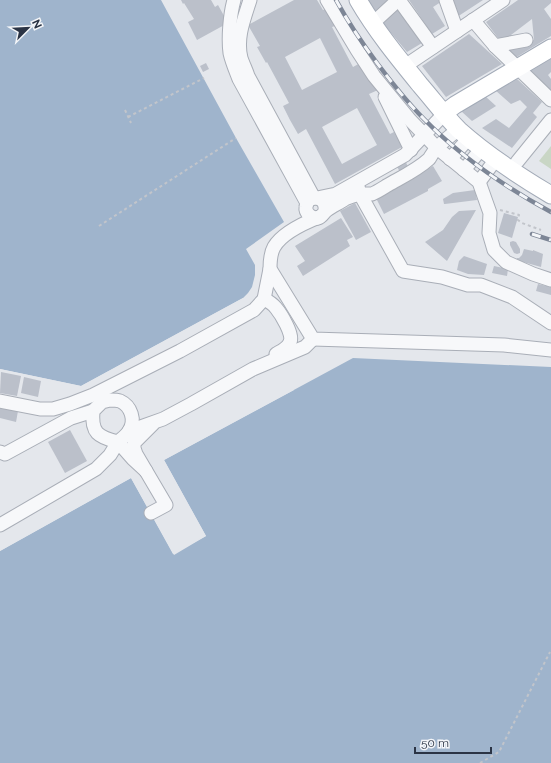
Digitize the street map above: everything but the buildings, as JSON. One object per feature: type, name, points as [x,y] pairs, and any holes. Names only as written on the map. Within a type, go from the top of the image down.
[{"type":"main road","points":[[358,0],[405,66],[445,113],[470,138],[496,159],[515,173],[551,195]]},
{"type":"main road","points":[[445,113],[455,105],[551,48]]},
{"type":"main road","points":[[445,113],[517,162],[551,183]]},
{"type":"street","points":[[234,0],[229,42],[230,53],[239,79],[311,202]]},
{"type":"street","points":[[250,0],[241,26],[240,50],[242,59],[248,76],[311,202]]},
{"type":"street","points":[[327,0],[374,76],[410,120],[424,136],[450,160],[479,182],[490,213],[489,233],[494,250],[506,262],[551,280]]},
{"type":"street","points":[[373,23],[399,0],[433,47]]},
{"type":"street","points":[[446,0],[457,31]]},
{"type":"street","points":[[405,66],[473,20],[488,4],[503,0]]},
{"type":"street","points":[[473,20],[495,46],[550,100]]},
{"type":"street","points":[[495,46],[526,40]]},
{"type":"street","points":[[374,76],[411,150]]},
{"type":"street","points":[[0,401],[40,409],[70,404],[93,395],[180,351],[254,310],[264,298],[273,248],[279,241],[290,232],[346,199],[406,155],[445,113]]},
{"type":"street","points":[[517,162],[551,120]]},
{"type":"street","points":[[290,232],[311,202],[358,189],[372,194],[414,170],[429,158],[437,148],[470,138]]},
{"type":"street","points":[[450,160],[470,138]]},
{"type":"street","points":[[464,170],[470,138]]},
{"type":"street","points":[[479,182],[496,159]]},
{"type":"street","points":[[358,189],[403,271],[442,277],[468,285],[481,285],[512,297],[551,323]]},
{"type":"street","points":[[311,202],[321,200],[324,203],[326,207],[322,214]]},
{"type":"street","points":[[270,269],[313,339]]},
{"type":"street","points":[[129,430],[157,421],[191,404],[253,369],[287,347],[291,341],[291,336],[287,326],[276,308],[264,298]]},
{"type":"street","points":[[253,369],[305,347],[313,339],[504,345],[551,350]]},
{"type":"street","points":[[110,400],[125,385],[159,361]]},
{"type":"street","points":[[0,525],[96,469],[110,455],[118,442],[129,430],[132,422],[131,413],[127,406],[119,401],[110,400],[102,402],[92,416],[93,426],[96,432],[105,439],[118,442],[146,471]]},
{"type":"street","points":[[70,404],[79,406],[92,416]]},
{"type":"street","points":[[0,452],[5,454],[71,418],[92,416]]},
{"type":"street","points":[[151,513],[166,505],[136,454],[134,443],[157,421]]},
{"type":"street","points":[[96,469],[102,452],[103,443],[100,436]]},
{"type":"path","points":[[128,117],[204,78]]},
{"type":"path","points":[[125,110],[131,123]]},
{"type":"path","points":[[99,226],[236,138]]},
{"type":"path","points":[[490,213],[500,210],[519,215],[518,220],[522,223],[541,230]]},
{"type":"path","points":[[480,763],[499,752],[550,652]]},
{"type":"green space","points":[[551,146],[551,169],[539,161]]},
{"type":"water","points":[[0,0],[161,0],[236,138],[284,222],[246,249],[255,265],[255,275],[252,287],[243,298],[81,386],[0,369]]},
{"type":"water","points":[[353,358],[551,367],[551,763],[0,763],[0,551],[131,478],[173,554],[206,536],[164,460]]},
{"type":"pier","points":[[243,298],[244,299],[81,388],[0,371],[0,369],[81,386]]},
{"type":"pier","points":[[293,388],[294,390],[164,460],[206,536],[174,555],[131,478],[0,551],[0,549],[131,476],[133,477],[174,552],[204,536],[162,461],[163,459]]},
{"type":"railway","points":[[336,0],[355,32],[377,63],[412,106],[438,133],[468,159],[500,182],[551,212]]},
{"type":"railway","points":[[532,234],[551,240]]}]
